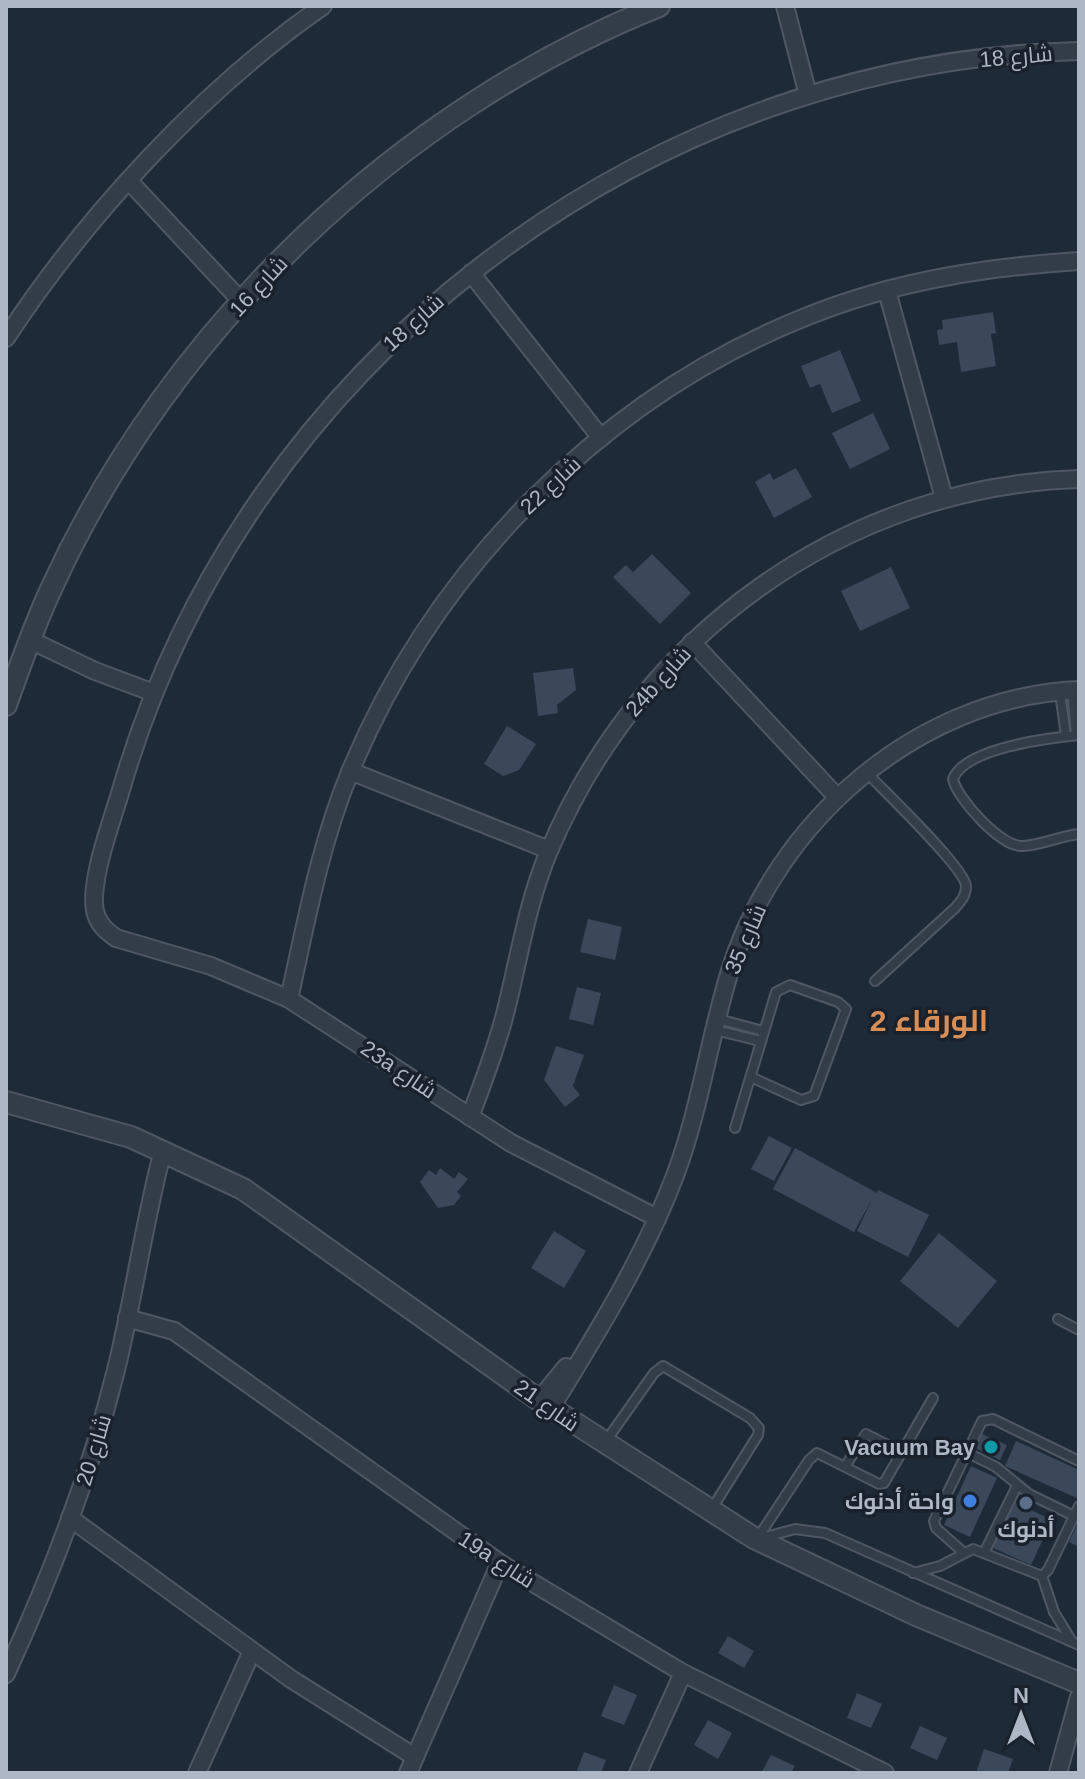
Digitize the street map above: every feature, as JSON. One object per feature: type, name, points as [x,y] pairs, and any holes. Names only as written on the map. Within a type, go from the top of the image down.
[{"type":"street","name":"شارع 16","points":[[6,705],[52,586],[119,466],[165,398],[246,298],[348,198],[447,122],[514,78],[574,45],[659,6]]},
{"type":"street","points":[[777,6],[788,26]]},
{"type":"street","points":[[785,6],[808,95]]},
{"type":"street","points":[[6,338],[70,252],[125,187],[215,96],[316,8]]},
{"type":"street","name":"شارع 18","points":[[131,943],[104,929],[96,916],[93,901],[122,786],[170,652],[212,570],[258,499],[309,431],[364,366],[416,317],[471,273],[575,199],[630,167],[746,115],[888,74],[970,60],[1079,51]]},
{"type":"street","points":[[125,187],[246,298]]},
{"type":"street","name":"شارع 22","points":[[289,999],[327,838],[350,771],[404,664],[473,565],[545,487],[601,438],[666,390],[736,349],[809,316],[950,274],[1079,261]]},
{"type":"street","points":[[471,273],[601,438]]},
{"type":"street","points":[[887,291],[944,498]]},
{"type":"street","name":"24b شارع","points":[[470,1117],[494,1053],[528,914],[549,850],[578,791],[612,734],[651,681],[739,601],[788,567],[877,523],[944,498],[1001,486],[1079,479]]},
{"type":"street","points":[[692,642],[837,797]]},
{"type":"street","points":[[28,646],[154,693]]},
{"type":"street","name":"شارع 35","points":[[545,1404],[586,1346],[657,1218],[689,1137],[729,973],[766,890],[802,836],[837,797],[866,773],[941,726],[982,709],[1071,691]]},
{"type":"street","points":[[350,771],[549,850]]},
{"type":"street","name":"23a شارع","points":[[131,943],[211,966],[289,999],[380,1055],[470,1117],[553,1166],[657,1218]]},
{"type":"street","name":"شارع 21","points":[[6,1102],[29,1111],[98,1126],[169,1152],[243,1189],[280,1212],[545,1404],[757,1539],[916,1615],[1079,1683]]},
{"type":"street","name":"شارع 21","points":[[6,1110],[29,1111]]},
{"type":"street","name":"شارع 20","points":[[6,1674],[70,1518],[103,1420],[148,1217],[169,1152]]},
{"type":"street","name":"19a شارع","points":[[127,1318],[174,1331],[500,1563],[683,1673],[885,1773]]},
{"type":"street","points":[[70,1518],[252,1651],[332,1706],[415,1757]]},
{"type":"street","points":[[408,1773],[500,1563]]},
{"type":"street","points":[[197,1773],[252,1651]]},
{"type":"street","points":[[638,1773],[683,1673]]},
{"type":"street","points":[[1058,1773],[1079,1697]]},
{"type":"street","points":[[1065,1752],[1079,1727]]},
{"type":"lane","points":[[1071,691],[1074,736],[976,757],[957,769],[953,779],[961,797],[1006,842],[1025,847],[1079,834]]},
{"type":"lane","points":[[866,773],[955,866],[966,888],[963,899],[955,908],[875,981]]},
{"type":"lane","points":[[735,1128],[776,992],[782,987],[798,988],[838,1002],[846,1009],[814,1096],[801,1100],[751,1077]]},
{"type":"lane","points":[[716,1024],[763,1031]]},
{"type":"lane","points":[[716,1024],[760,1041]]},
{"type":"lane","points":[[1058,1319],[1079,1330]]},
{"type":"lane","points":[[604,1444],[658,1368],[674,1369],[750,1418],[759,1428],[755,1441],[711,1511]]},
{"type":"lane","points":[[757,1539],[812,1456],[823,1453],[882,1484],[933,1398]]},
{"type":"lane","points":[[963,1552],[936,1528],[934,1521],[978,1425],[993,1419],[1079,1461]]},
{"type":"lane","points":[[846,1465],[866,1434],[903,1453]]},
{"type":"lane","points":[[966,1452],[996,1467],[1017,1486],[1074,1516]]},
{"type":"lane","points":[[984,1553],[1017,1486]]},
{"type":"lane","points":[[1042,1576],[1048,1570],[1079,1506]]},
{"type":"lane","points":[[757,1539],[810,1529],[1076,1644]]},
{"type":"lane","points":[[913,1573],[940,1566],[973,1549],[1042,1576],[1054,1612],[1076,1644]]},
{"type":"building","points":[[993,312],[996,333],[991,334],[996,366],[961,372],[957,342],[939,345],[937,330],[943,329],[942,320]]},
{"type":"building","points":[[840,350],[861,401],[832,413],[820,384],[810,388],[801,366]]},
{"type":"building","points":[[873,413],[890,449],[850,469],[832,433]]},
{"type":"building","points":[[796,468],[812,497],[774,518],[755,482],[770,473],[773,480]]},
{"type":"building","points":[[652,554],[691,593],[660,624],[613,577],[626,565],[633,572]]},
{"type":"building","points":[[891,567],[910,608],[860,631],[841,591]]},
{"type":"building","points":[[573,668],[576,690],[557,705],[558,713],[538,716],[533,673]]},
{"type":"building","points":[[507,726],[536,744],[519,770],[503,776],[484,764]]},
{"type":"building","points":[[588,919],[622,927],[615,960],[580,952]]},
{"type":"building","points":[[577,987],[601,993],[593,1025],[569,1019]]},
{"type":"building","points":[[556,1046],[584,1055],[573,1086],[580,1095],[565,1107],[544,1080]]},
{"type":"building","points":[[769,1136],[792,1148],[774,1181],[751,1169]]},
{"type":"building","points":[[795,1148],[877,1193],[878,1190],[929,1215],[908,1257],[857,1231],[872,1199],[854,1232],[773,1189]]},
{"type":"building","points":[[440,1168],[454,1179],[459,1172],[468,1179],[457,1192],[461,1196],[454,1205],[438,1208],[420,1182],[429,1170],[436,1175]]},
{"type":"building","points":[[554,1231],[586,1251],[564,1288],[531,1268]]},
{"type":"building","points":[[939,1233],[997,1281],[958,1328],[900,1281]]},
{"type":"building","name":"Vacuum Bay","points":[[982,1434],[1007,1445],[1000,1460],[975,1448]]},
{"type":"building","points":[[1016,1441],[1079,1470],[1079,1499],[1005,1466]]},
{"type":"building","name":"واحة أدنوك","points":[[971,1466],[997,1478],[970,1537],[944,1525]]},
{"type":"building","points":[[1014,1502],[1052,1520],[1031,1565],[993,1548]]},
{"type":"building","points":[[1079,1521],[1079,1547],[1069,1542]]},
{"type":"building","points":[[728,1636],[754,1651],[744,1668],[718,1653]]},
{"type":"building","points":[[614,1685],[637,1695],[624,1725],[601,1716]]},
{"type":"building","points":[[857,1693],[882,1704],[871,1728],[847,1718]]},
{"type":"building","points":[[708,1720],[732,1733],[718,1759],[694,1745]]},
{"type":"building","points":[[920,1726],[947,1738],[937,1760],[910,1748]]},
{"type":"building","points":[[984,1749],[1013,1759],[1008,1773],[976,1773]]},
{"type":"building","points":[[584,1752],[606,1760],[601,1773],[576,1773]]},
{"type":"building","points":[[771,1755],[795,1766],[791,1773],[761,1773]]},
{"type":"place","name":"Vacuum Bay","points":[[991,1447]]},
{"type":"place","name":"واحة أدنوك","points":[[970,1501]]},
{"type":"place","name":"أدنوك","points":[[1026,1503]]},
{"type":"district","name":"الورقاء 2","points":[[929,1021]]}]
